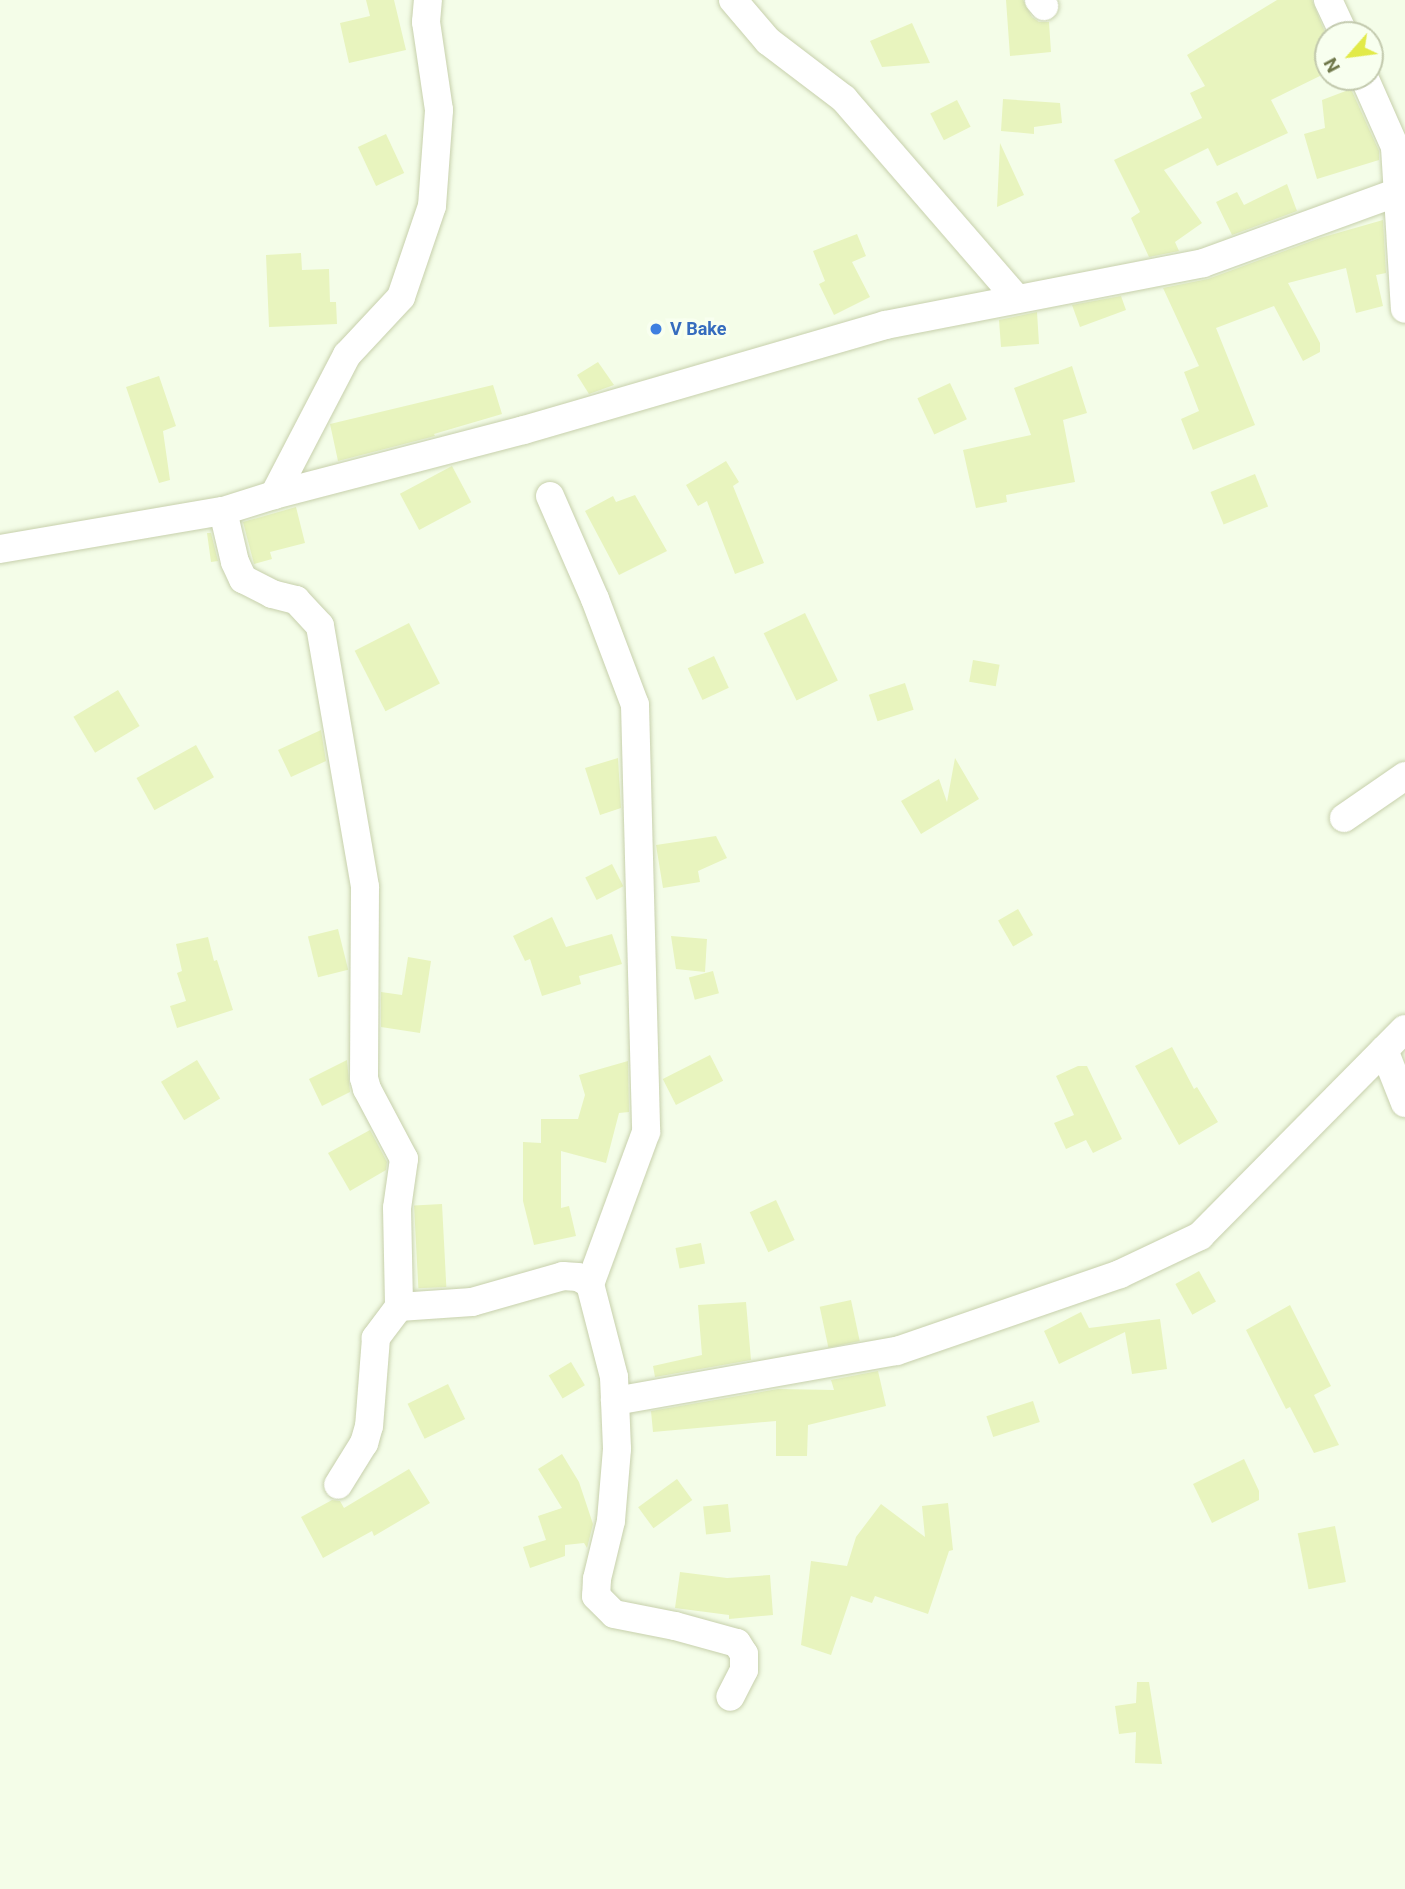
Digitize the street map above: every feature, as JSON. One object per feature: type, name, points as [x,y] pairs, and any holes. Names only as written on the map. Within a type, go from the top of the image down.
[{"type":"street","points":[[274,495],[347,355],[401,297],[432,206],[439,110],[426,22],[428,0]]},
{"type":"street","points":[[733,0],[768,41],[844,99],[1017,299]]},
{"type":"street","points":[[1328,0],[1338,21]]},
{"type":"street","points":[[1370,91],[1395,147],[1405,309]]},
{"type":"street","points":[[0,549],[223,511],[274,495],[524,430],[884,325],[1203,264],[1398,192]]},
{"type":"street","points":[[550,496],[595,598],[635,705],[646,1132],[590,1284],[614,1377],[617,1449],[611,1521],[597,1578],[596,1596],[614,1614],[675,1626],[737,1643],[744,1654],[744,1670],[730,1697]]},
{"type":"street","points":[[223,511],[235,562],[243,579],[272,594],[296,600],[320,626],[365,887],[364,1078],[404,1159],[397,1208],[399,1307],[376,1338],[369,1426],[364,1443],[338,1485]]},
{"type":"street","points":[[1344,818],[1405,776]]},
{"type":"street","points":[[615,1401],[897,1350],[1120,1275],[1200,1236],[1405,1029]]},
{"type":"street","points":[[1384,1051],[1405,1103]]},
{"type":"street","points":[[399,1307],[472,1302],[563,1276],[578,1277],[590,1284]]},
{"type":"building","points":[[366,0],[394,0],[406,50],[349,63],[340,23],[370,16]]},
{"type":"building","points":[[1006,0],[1023,0],[1032,17],[1039,22],[1049,22],[1051,52],[1010,56]]},
{"type":"building","points":[[1277,0],[1312,0],[1320,21],[1314,21],[1314,79],[1271,100],[1288,133],[1217,166],[1208,148],[1164,170],[1202,223],[1175,242],[1179,251],[1149,257],[1131,218],[1140,212],[1114,160],[1202,118],[1190,93],[1205,86],[1187,55]]},
{"type":"building","points":[[912,23],[930,63],[882,67],[870,41]]},
{"type":"building","points":[[1352,91],[1379,151],[1379,160],[1317,179],[1304,134],[1325,128],[1322,100]]},
{"type":"building","points":[[1003,99],[1060,103],[1062,123],[1034,127],[1034,134],[1001,131]]},
{"type":"building","points":[[957,100],[971,127],[944,140],[930,114]]},
{"type":"building","points":[[386,134],[404,173],[376,186],[358,147]]},
{"type":"building","points":[[1000,143],[1024,195],[997,207]]},
{"type":"building","points":[[1287,184],[1297,211],[1232,235],[1216,202],[1237,192],[1244,205]]},
{"type":"building","points":[[1383,220],[1386,273],[1376,275],[1383,306],[1356,313],[1346,268],[1288,283],[1320,343],[1320,352],[1303,361],[1274,306],[1216,328],[1255,425],[1193,450],[1181,419],[1199,411],[1184,372],[1199,366],[1163,288],[1208,279],[1320,238]]},
{"type":"building","points":[[857,234],[866,256],[852,262],[870,297],[834,315],[819,284],[825,281],[813,251]]},
{"type":"building","points":[[301,253],[302,270],[329,269],[330,302],[336,302],[337,324],[269,327],[266,255]]},
{"type":"building","points":[[1121,296],[1126,310],[1080,327],[1072,305]]},
{"type":"building","points":[[1037,312],[1039,344],[1001,347],[999,320]]},
{"type":"building","points":[[598,362],[614,385],[589,394],[577,375]]},
{"type":"building","points":[[1072,366],[1087,413],[1063,420],[1075,482],[1006,495],[1007,502],[976,508],[963,450],[1031,435],[1014,388]]},
{"type":"building","points":[[159,376],[176,426],[163,431],[170,480],[159,483],[126,387]]},
{"type":"building","points":[[950,383],[967,419],[934,434],[917,398]]},
{"type":"building","points":[[493,385],[502,414],[434,434],[435,436],[338,461],[330,424]]},
{"type":"building","points":[[726,461],[739,482],[733,486],[764,563],[735,574],[707,501],[698,506],[686,485]]},
{"type":"building","points":[[452,466],[471,502],[419,530],[400,494]]},
{"type":"building","points":[[1255,474],[1268,506],[1224,524],[1210,492]]},
{"type":"building","points":[[635,495],[667,551],[619,575],[585,511],[613,496],[616,502]]},
{"type":"building","points":[[296,507],[305,543],[270,552],[272,559],[254,564],[243,522]]},
{"type":"building","points":[[207,533],[211,533],[218,561],[211,562]]},
{"type":"building","points":[[805,613],[838,680],[797,701],[764,633]]},
{"type":"building","points":[[409,623],[440,684],[386,711],[355,651]]},
{"type":"building","points":[[714,656],[729,688],[703,700],[688,668]]},
{"type":"building","points":[[973,660],[1000,665],[996,686],[969,682]]},
{"type":"building","points":[[905,683],[914,710],[878,721],[869,695]]},
{"type":"building","points":[[118,690],[140,726],[95,753],[73,717]]},
{"type":"building","points":[[321,730],[326,761],[291,777],[278,750]]},
{"type":"building","points":[[196,745],[214,777],[154,810],[137,778]]},
{"type":"building","points":[[618,758],[621,808],[600,815],[585,768]]},
{"type":"building","points":[[955,758],[979,799],[921,834],[901,801],[939,779],[947,802]]},
{"type":"building","points":[[716,836],[727,858],[698,871],[700,882],[663,888],[656,845]]},
{"type":"building","points":[[612,864],[623,886],[597,900],[585,878]]},
{"type":"building","points":[[1018,909],[1033,935],[1013,946],[998,920]]},
{"type":"building","points":[[552,917],[566,947],[612,934],[622,964],[579,976],[581,984],[542,996],[530,959],[525,961],[513,936]]},
{"type":"building","points":[[338,929],[348,970],[318,977],[308,936]]},
{"type":"building","points":[[671,936],[707,939],[705,972],[676,969]]},
{"type":"building","points":[[208,937],[233,1010],[177,1028],[170,1006],[186,1001],[177,973],[182,971],[176,944]]},
{"type":"building","points":[[408,957],[431,961],[420,1033],[381,1027],[381,992],[402,995]]},
{"type":"building","points":[[713,971],[719,993],[695,1000],[689,977]]},
{"type":"building","points":[[1172,1047],[1194,1089],[1197,1087],[1218,1122],[1179,1145],[1135,1066]]},
{"type":"building","points":[[710,1055],[723,1081],[676,1105],[663,1079]]},
{"type":"building","points":[[197,1060],[220,1099],[184,1120],[161,1082]]},
{"type":"building","points":[[347,1060],[350,1092],[322,1106],[309,1079]]},
{"type":"building","points":[[628,1061],[629,1112],[619,1113],[606,1163],[561,1151],[561,1208],[569,1206],[576,1236],[534,1245],[523,1201],[523,1142],[541,1143],[541,1119],[578,1119],[585,1095],[579,1075]]},
{"type":"building","points":[[1078,1066],[1087,1066],[1122,1139],[1093,1153],[1086,1140],[1066,1149],[1054,1123],[1074,1115],[1056,1076]]},
{"type":"building","points":[[370,1130],[387,1162],[386,1170],[350,1191],[328,1153]]},
{"type":"building","points":[[776,1200],[795,1240],[768,1252],[750,1212]]},
{"type":"building","points":[[442,1204],[446,1287],[418,1288],[414,1205]]},
{"type":"building","points":[[701,1243],[705,1264],[679,1269],[675,1248]]},
{"type":"building","points":[[1199,1271],[1216,1302],[1192,1315],[1175,1284]]},
{"type":"building","points":[[851,1300],[860,1341],[828,1348],[820,1307]]},
{"type":"building","points":[[746,1302],[751,1360],[655,1377],[653,1366],[702,1355],[698,1305]]},
{"type":"building","points":[[1290,1305],[1331,1386],[1314,1395],[1339,1445],[1314,1453],[1290,1407],[1286,1409],[1246,1330]]},
{"type":"building","points":[[1081,1312],[1089,1328],[1160,1319],[1167,1369],[1132,1374],[1125,1332],[1059,1364],[1044,1331]]},
{"type":"building","points":[[571,1362],[585,1385],[563,1399],[549,1375]]},
{"type":"building","points":[[878,1371],[886,1406],[808,1425],[807,1456],[776,1456],[776,1421],[653,1432],[651,1411],[778,1389],[834,1390],[831,1380]]},
{"type":"building","points":[[448,1384],[465,1419],[425,1439],[408,1404]]},
{"type":"building","points":[[1033,1401],[1040,1422],[993,1437],[986,1416]]},
{"type":"building","points":[[562,1454],[579,1482],[593,1524],[587,1548],[584,1543],[565,1545],[565,1556],[530,1568],[523,1547],[546,1540],[538,1516],[562,1508],[538,1469]]},
{"type":"building","points":[[1244,1459],[1259,1491],[1259,1500],[1212,1523],[1193,1484]]},
{"type":"building","points":[[409,1469],[430,1503],[374,1536],[372,1531],[323,1558],[301,1517],[332,1500],[340,1501],[344,1508]]},
{"type":"building","points":[[677,1479],[692,1500],[653,1528],[638,1507]]},
{"type":"building","points":[[948,1503],[953,1550],[949,1551],[928,1614],[875,1596],[872,1603],[851,1596],[831,1655],[801,1645],[811,1561],[847,1566],[856,1537],[881,1504],[925,1537],[922,1506]]},
{"type":"building","points":[[728,1504],[731,1532],[706,1534],[703,1507]]},
{"type":"building","points":[[1335,1526],[1346,1582],[1309,1589],[1298,1533]]},
{"type":"building","points":[[680,1572],[727,1578],[770,1575],[773,1615],[729,1619],[729,1615],[675,1608]]},
{"type":"building","points":[[1137,1682],[1149,1682],[1162,1764],[1135,1763],[1136,1732],[1119,1734],[1115,1706],[1136,1703]]},
{"type":"place","name":"V Bake","points":[[656,329]]}]
